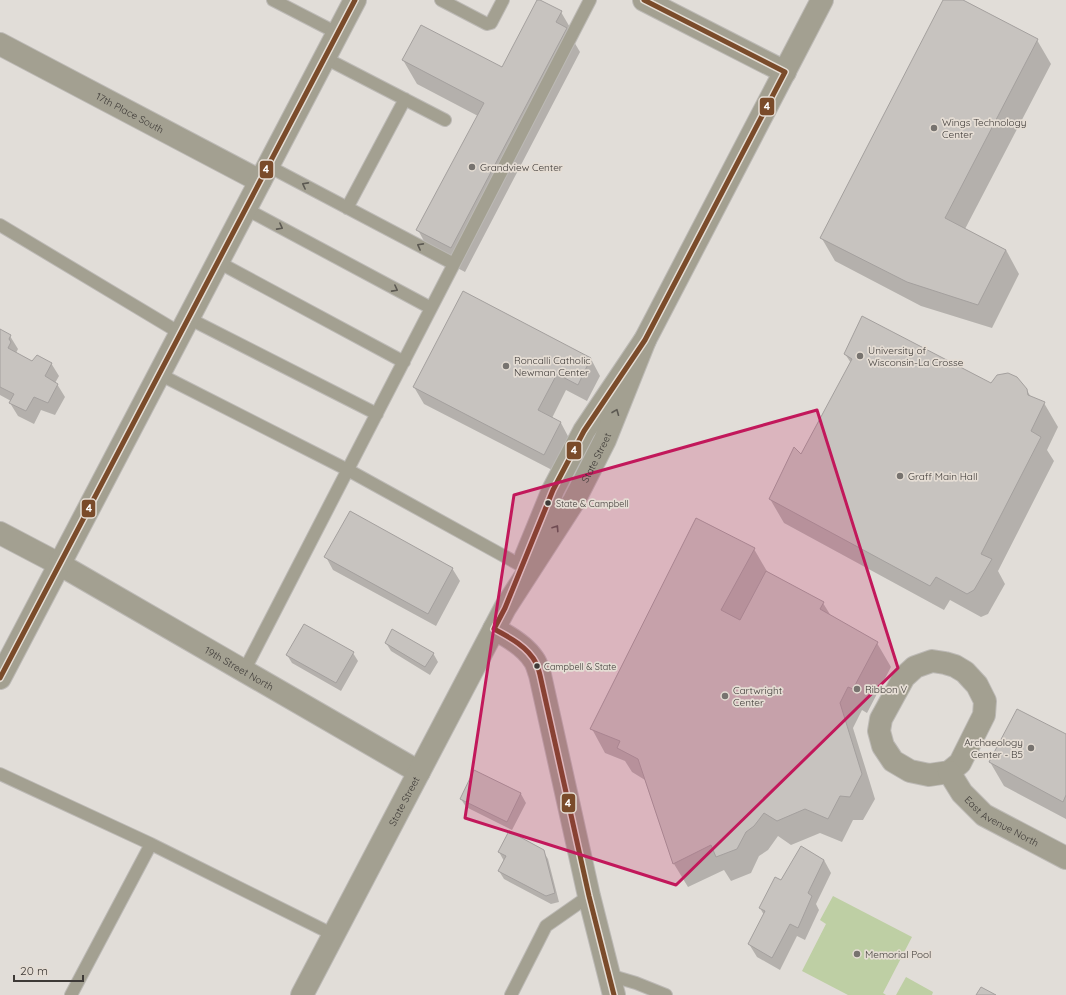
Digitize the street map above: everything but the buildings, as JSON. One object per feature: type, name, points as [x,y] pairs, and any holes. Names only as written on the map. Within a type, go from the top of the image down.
[{"type":"street","points":[[0,678],[355,0]]},
{"type":"street","points":[[644,0],[785,72]]},
{"type":"street","name":"State Street","points":[[302,995],[505,608],[574,501],[605,440],[645,340],[822,0]]},
{"type":"street","name":"17th Place South","points":[[0,44],[264,173]]},
{"type":"street","name":"State Street","points":[[505,608],[553,490],[584,431],[645,340]]},
{"type":"street","name":"19th Street North","points":[[0,533],[59,564],[419,772]]},
{"type":"street","points":[[494,629],[513,640],[531,656],[540,675],[589,896],[611,985]]},
{"type":"street","points":[[932,661],[955,666],[965,672],[977,685],[985,701],[984,716],[960,764],[949,772],[929,775],[910,771],[904,768],[893,761],[883,746],[879,731],[881,719],[904,677],[915,667],[932,661]]},
{"type":"street","name":"East Avenue North","points":[[949,772],[962,793],[984,815],[1066,858]]},
{"type":"lane","points":[[273,0],[337,34]]},
{"type":"lane","points":[[441,0],[487,24],[491,23],[503,0]]},
{"type":"lane","points":[[244,671],[590,0]]},
{"type":"lane","points":[[325,58],[445,120]]},
{"type":"lane","points":[[348,208],[405,99]]},
{"type":"lane","points":[[264,173],[348,208],[454,264]]},
{"type":"lane","points":[[246,209],[431,308]]},
{"type":"lane","points":[[0,225],[184,326],[376,414]]},
{"type":"lane","points":[[218,262],[404,362]]},
{"type":"lane","points":[[159,374],[348,470],[522,566]]},
{"type":"lane","points":[[0,774],[151,844],[334,934]]},
{"type":"lane","points":[[71,995],[151,844]]},
{"type":"lane","points":[[511,995],[546,926],[589,896]]},
{"type":"lane","points":[[611,985],[636,983],[666,995]]},
{"type":"highlighted area","points":[[817,410],[898,668],[676,885],[465,818],[514,495]]},
{"type":"shaded area","name":"Memorial Pool","points":[[833,896],[912,937],[883,993],[886,995],[848,995],[802,971],[826,924],[820,920]]},
{"type":"shaded area","name":"Memorial Pool","points":[[906,977],[933,992],[932,995],[896,995]]},
{"type":"transit line","name":"4","points":[[0,678],[355,0]]},
{"type":"transit line","name":"4","points":[[614,995],[589,896],[538,669],[533,657],[523,647],[494,629],[505,608],[553,490],[584,431],[645,340],[785,72],[644,0]]},
{"type":"place","name":"Wings Technology Center","points":[[934,128]]},
{"type":"place","name":"Grandview Center","points":[[472,167]]},
{"type":"place","name":"University of Wisconsin-La Crosse","points":[[860,356]]},
{"type":"place","name":"Roncalli Catholic Newman Center","points":[[506,366]]},
{"type":"place","name":"Graff Main Hall","points":[[900,476]]},
{"type":"place","name":"State & Campbell","points":[[548,503]]},
{"type":"place","name":"Campbell & State","points":[[537,666]]},
{"type":"place","name":"Ribbon V","points":[[857,689]]},
{"type":"place","name":"Cartwright Center","points":[[725,696]]},
{"type":"place","name":"Archaeology Center - B5","points":[[1031,748]]},
{"type":"place","name":"Memorial Pool","points":[[857,954]]}]
